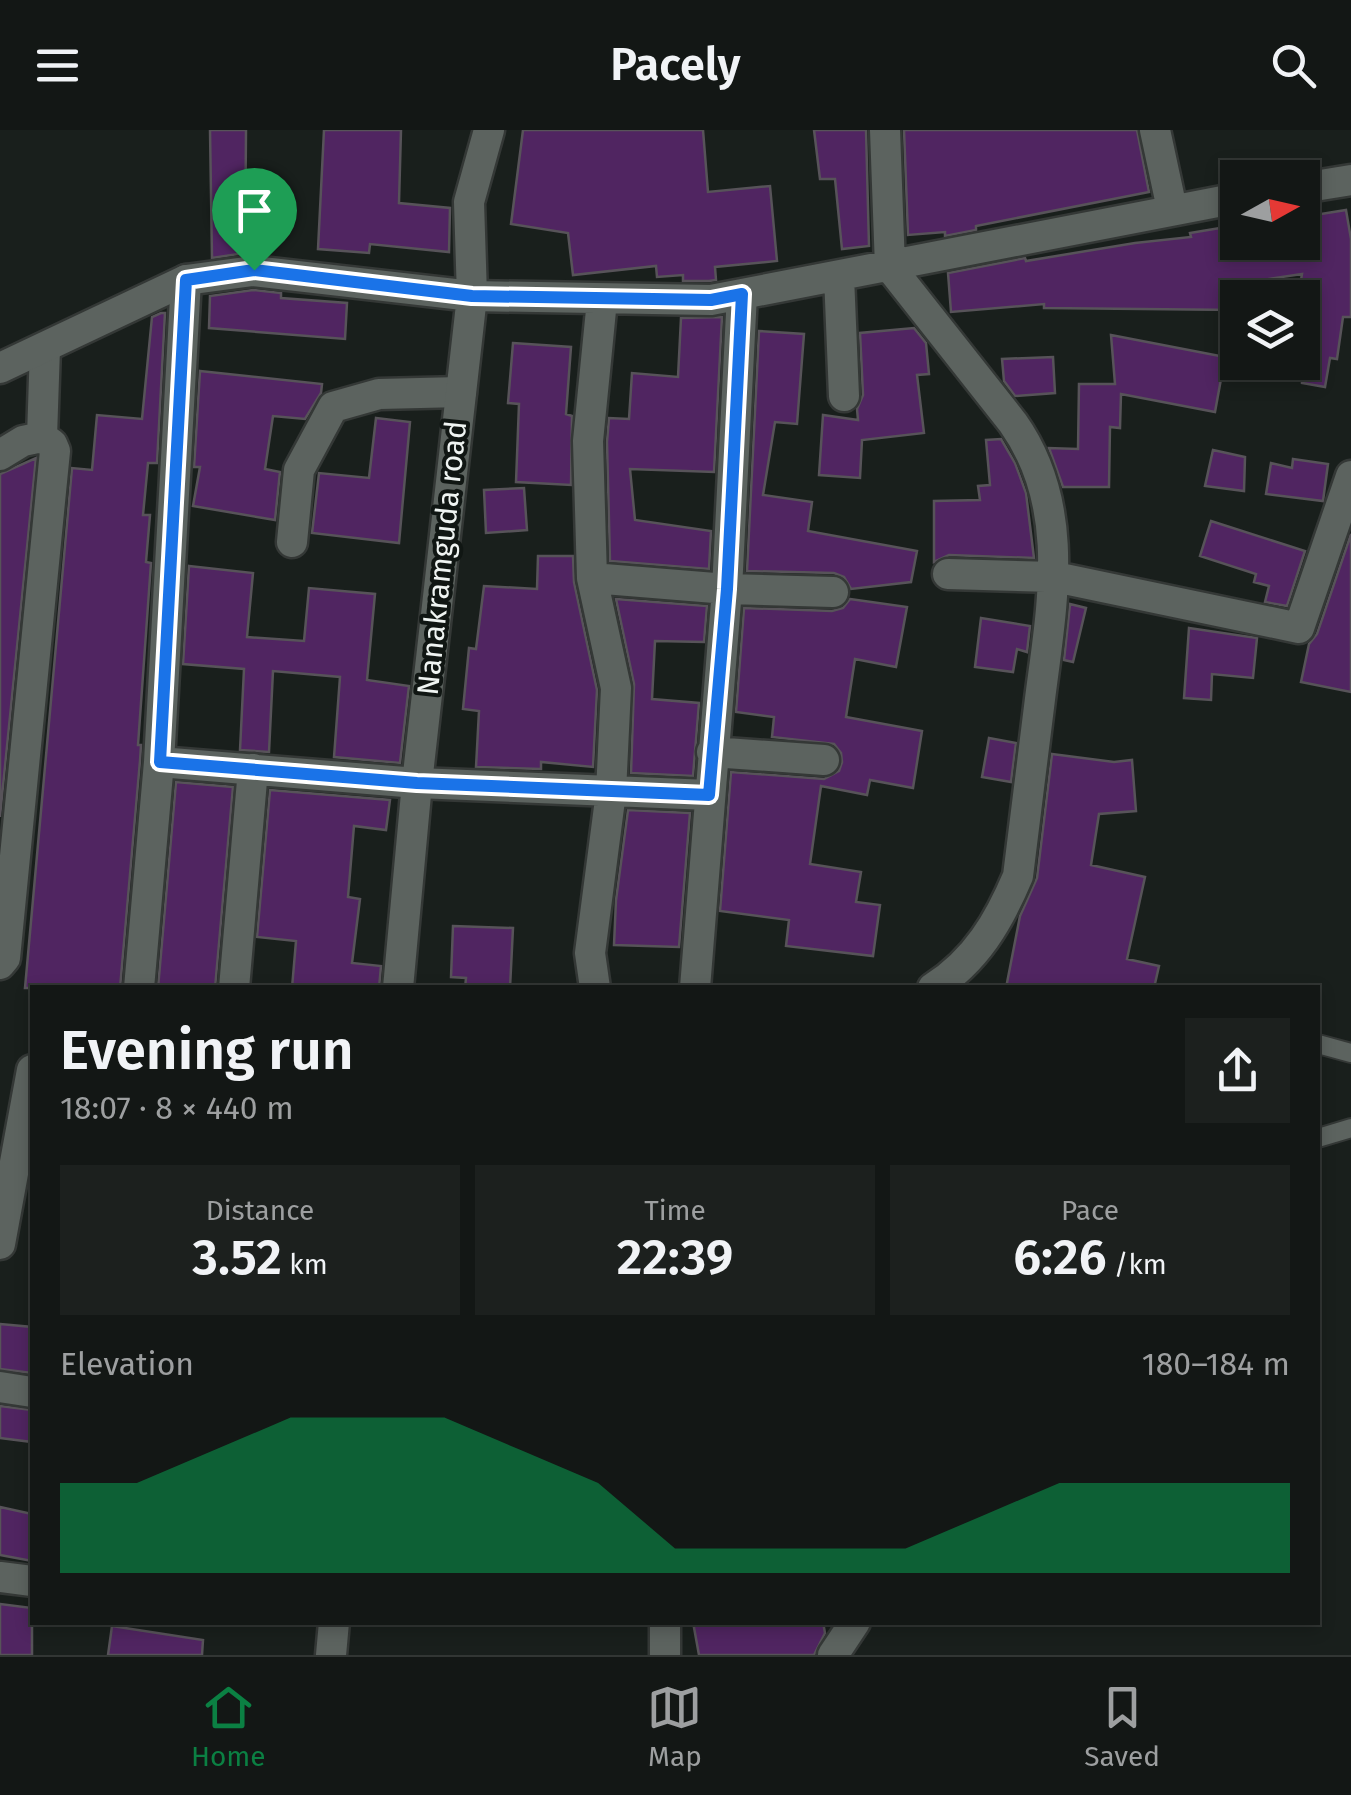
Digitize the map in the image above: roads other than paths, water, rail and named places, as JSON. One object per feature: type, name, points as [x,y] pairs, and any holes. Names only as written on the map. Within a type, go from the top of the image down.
[{"type":"street","name":"Nanakramguda road","points":[[398,985],[472,296],[469,202],[488,130]]},
{"type":"street","points":[[885,130],[890,266],[1031,450],[1048,504],[1056,577],[1018,876],[1001,916],[977,950],[938,985]]},
{"type":"street","points":[[1155,130],[1172,209]]},
{"type":"street","points":[[1320,185],[1351,180]]},
{"type":"street","points":[[0,964],[5,958],[6,884],[54,452],[52,444],[22,444],[24,358],[186,280],[254,270],[472,296],[711,300],[1220,201]]},
{"type":"street","points":[[839,276],[844,396]]},
{"type":"street","points":[[139,985],[160,762],[186,280]]},
{"type":"street","points":[[695,985],[727,589],[742,294]]},
{"type":"street","points":[[595,985],[590,953],[611,792],[616,688],[592,578],[588,441],[602,300]]},
{"type":"street","points":[[292,542],[299,470],[333,407],[379,394],[461,392]]},
{"type":"street","points":[[948,574],[1056,577],[1299,628],[1351,476]]},
{"type":"street","points":[[592,578],[727,589],[833,592]]},
{"type":"street","points":[[712,752],[824,760]]},
{"type":"street","points":[[160,762],[417,783],[709,795]]},
{"type":"street","points":[[234,985],[253,770]]},
{"type":"street","points":[[0,1244],[30,1081]]},
{"type":"street","points":[[0,1388],[30,1392]]},
{"type":"street","points":[[0,1577],[30,1581]]},
{"type":"street","points":[[331,1655],[334,1625]]},
{"type":"street","points":[[665,1625],[665,1655]]},
{"type":"street","points":[[833,1655],[853,1625]]},
{"type":"lane","points":[[1320,1045],[1351,1054]]},
{"type":"lane","points":[[1320,1137],[1351,1128]]}]
